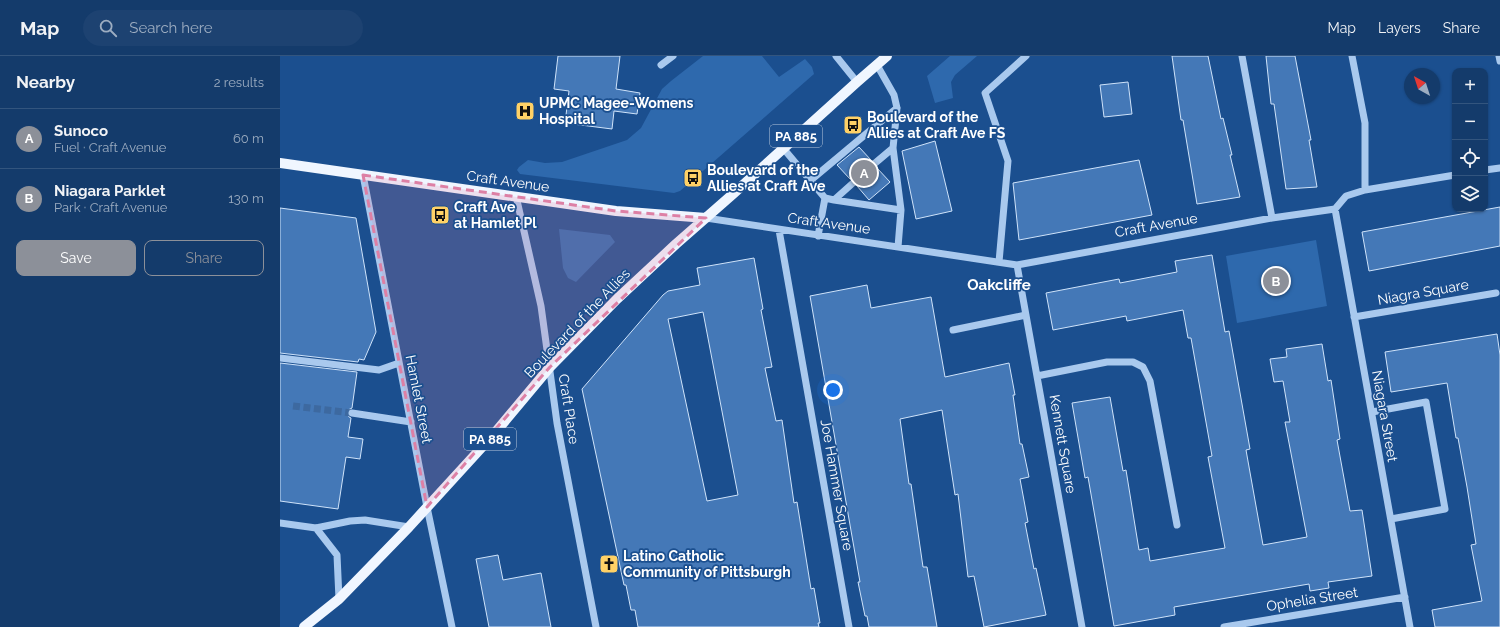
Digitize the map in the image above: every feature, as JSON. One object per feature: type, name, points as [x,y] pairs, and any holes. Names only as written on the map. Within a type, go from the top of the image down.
[{"type":"main road","name":"Boulevard of the Allies","points":[[304,627],[339,599],[409,527],[494,434],[550,367],[617,299],[887,56]]},
{"type":"main road","name":"Craft Avenue","points":[[280,163],[616,211],[706,218]]},
{"type":"street","points":[[661,65],[673,56]]},
{"type":"street","points":[[836,56],[857,82]]},
{"type":"street","points":[[999,262],[1008,161],[985,93],[1026,56]]},
{"type":"street","points":[[1242,56],[1272,218]]},
{"type":"street","points":[[1352,56],[1365,123],[1365,190]]},
{"type":"street","points":[[1499,56],[1500,61]]},
{"type":"street","points":[[877,65],[894,96],[897,108],[893,148],[901,210],[898,248]]},
{"type":"street","points":[[811,180],[897,108]]},
{"type":"street","points":[[783,148],[825,198],[901,210]]},
{"type":"street","points":[[874,164],[893,148]]},
{"type":"street","points":[[1488,170],[1500,168]]},
{"type":"street","name":"Hamlet Street","points":[[363,175],[427,507],[452,627]]},
{"type":"street","points":[[1335,209],[1346,196],[1365,190],[1452,176]]},
{"type":"street","points":[[834,200],[853,182]]},
{"type":"street","name":"Craft Place","points":[[516,196],[541,306],[557,423],[596,627]]},
{"type":"street","points":[[818,236],[825,198]]},
{"type":"street","name":"Craft Avenue","points":[[706,218],[1017,265],[1272,218],[1335,209]]},
{"type":"street","name":"Niagara Street","points":[[1335,209],[1410,627]]},
{"type":"street","name":"Joe Hammer Square","points":[[779,230],[849,627]]},
{"type":"street","name":"Kennett Square","points":[[1017,265],[1082,627]]},
{"type":"street","name":"Niagra Square","points":[[1354,317],[1496,293]]},
{"type":"street","points":[[953,330],[1026,315]]},
{"type":"street","points":[[280,358],[379,370],[399,363]]},
{"type":"street","points":[[1037,376],[1107,362],[1132,362],[1143,367],[1150,381],[1176,525]]},
{"type":"street","points":[[1372,412],[1426,402],[1445,509],[1391,519]]},
{"type":"street","points":[[352,413],[411,422]]},
{"type":"street","points":[[280,523],[316,528],[350,521],[365,520],[409,527]]},
{"type":"street","points":[[316,528],[337,555],[339,599]]},
{"type":"street","name":"Ophelia Street","points":[[1224,627],[1405,597]]},
{"type":"highlighted area","points":[[363,175],[616,211],[706,218],[550,367],[427,507]]},
{"type":"shaded area","points":[[703,56],[762,56],[779,77],[805,59],[812,67],[814,74],[680,191],[674,193],[520,174],[517,170],[528,160],[545,163],[562,162],[627,140],[641,128],[662,89]]},
{"type":"shaded area","points":[[950,56],[977,56],[955,75],[951,82],[953,98],[935,103],[927,76]]},
{"type":"shaded area","points":[[559,229],[610,235],[615,242],[576,282],[568,278],[563,268]]},
{"type":"shaded area","points":[[1316,240],[1327,306],[1237,323],[1226,256]]},
{"type":"building","points":[[558,56],[620,56],[616,89],[640,93],[637,114],[614,111],[612,129],[565,123],[569,91],[554,89]]},
{"type":"building","points":[[1172,56],[1208,56],[1221,119],[1223,118],[1232,155],[1230,155],[1240,197],[1197,204],[1183,120],[1181,120]]},
{"type":"building","points":[[1266,56],[1295,56],[1311,140],[1309,140],[1317,187],[1286,189],[1274,104],[1271,104]]},
{"type":"building","points":[[1128,82],[1132,114],[1104,117],[1100,85]]},
{"type":"building","points":[[935,141],[952,211],[916,219],[902,151]]},
{"type":"building","points":[[859,147],[871,160],[869,164],[870,167],[874,169],[877,168],[890,182],[869,200],[857,186],[857,180],[854,178],[850,179],[837,165]]},
{"type":"building","points":[[1139,160],[1152,215],[1019,240],[1013,183]]},
{"type":"building","points":[[1500,207],[1500,246],[1369,271],[1362,232],[1472,212],[1488,212],[1488,209]]},
{"type":"building","points":[[280,208],[356,218],[376,332],[364,360],[359,359],[358,362],[280,353]]},
{"type":"building","points":[[1212,255],[1225,332],[1229,331],[1250,449],[1246,450],[1263,545],[1307,537],[1285,422],[1290,422],[1283,381],[1274,382],[1270,359],[1287,357],[1286,349],[1322,344],[1328,381],[1331,380],[1340,439],[1337,440],[1350,511],[1362,510],[1372,576],[1328,582],[1329,588],[1310,591],[1309,584],[1174,607],[1175,615],[1114,626],[1088,477],[1085,478],[1072,403],[1110,397],[1123,471],[1126,470],[1139,550],[1148,548],[1150,561],[1225,548],[1208,457],[1212,456],[1191,338],[1188,338],[1183,310],[1127,321],[1126,316],[1053,330],[1046,293],[1119,279],[1120,283],[1177,272],[1175,261]]},
{"type":"building","points":[[754,258],[763,309],[761,310],[772,367],[765,368],[776,421],[782,420],[794,503],[797,502],[811,589],[814,588],[820,623],[818,623],[819,627],[638,627],[635,610],[631,610],[626,585],[624,585],[582,389],[663,295],[668,291],[700,285],[697,268]],"holes":[[[703,312],[738,495],[707,501],[668,319]]]},
{"type":"building","points":[[867,285],[871,308],[931,297],[945,377],[1009,363],[1015,395],[1013,395],[1020,444],[1022,444],[1029,477],[1020,479],[1028,522],[1025,523],[1034,569],[1036,568],[1046,615],[984,627],[974,576],[968,577],[958,494],[955,495],[942,410],[900,419],[923,567],[927,567],[937,627],[869,627],[867,616],[865,616],[858,582],[860,582],[810,296]]},
{"type":"building","points":[[1497,334],[1500,355],[1500,627],[1435,627],[1432,610],[1482,601],[1471,545],[1476,544],[1467,487],[1458,438],[1456,438],[1447,383],[1391,392],[1385,352]]},
{"type":"building","points":[[280,363],[357,372],[352,408],[348,410],[347,413],[351,418],[348,437],[363,439],[360,459],[346,457],[338,509],[280,501]]},
{"type":"building","points":[[498,555],[503,580],[541,573],[551,627],[489,627],[476,559]]},
{"type":"tunnel","points":[[853,183],[874,164]]},
{"type":"tunnel","points":[[293,406],[352,413]]},
{"type":"place","name":"UPMC Magee-Womens Hospital","points":[[525,111]]},
{"type":"place","name":"Boulevard of the Allies at Craft Ave FS","points":[[853,125]]},
{"type":"place","name":"Sunoco","points":[[864,173]]},
{"type":"place","name":"Boulevard of the Allies at Craft Ave","points":[[693,178]]},
{"type":"place","name":"Craft Ave at Hamlet Pl","points":[[440,215]]},
{"type":"place","name":"Niagara Parklet","points":[[1276,281]]},
{"type":"place","name":"Latino Catholic Community of Pittsburgh","points":[[609,564]]},
{"type":"district","name":"Oakcliffe","points":[[999,285]]}]
